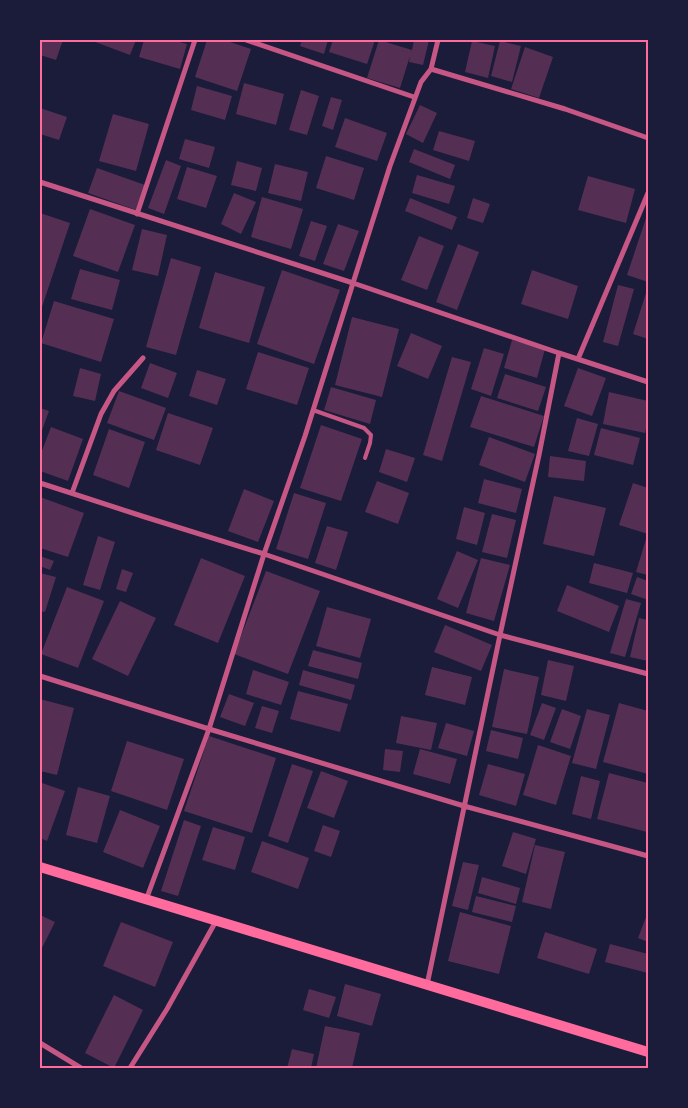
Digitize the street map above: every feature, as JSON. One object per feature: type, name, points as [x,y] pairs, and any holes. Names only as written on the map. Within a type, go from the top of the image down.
[{"type":"main road","points":[[40,867],[648,1052]]},
{"type":"street","points":[[137,214],[195,40]]},
{"type":"street","points":[[246,40],[414,97]]},
{"type":"street","points":[[146,900],[209,729],[390,166],[414,97],[421,82],[431,69],[438,40]]},
{"type":"street","points":[[431,69],[565,110],[648,138]]},
{"type":"street","points":[[40,182],[353,283],[648,382]]},
{"type":"street","points":[[578,359],[648,193]]},
{"type":"street","points":[[427,985],[559,353]]},
{"type":"street","points":[[72,493],[101,414],[114,392],[143,358]]},
{"type":"street","points":[[40,483],[264,554],[500,635],[648,674]]},
{"type":"street","points":[[40,676],[464,806],[648,856]]},
{"type":"street","points":[[130,1068],[167,1009],[216,921]]},
{"type":"street","points":[[40,1044],[81,1068]]},
{"type":"lane","points":[[313,410],[364,428],[371,435],[364,458]]},
{"type":"building","points":[[40,40],[63,40],[56,60],[40,55]]},
{"type":"building","points":[[90,40],[136,40],[130,55]]},
{"type":"building","points":[[144,40],[172,40],[187,44],[180,69],[139,57]]},
{"type":"building","points":[[207,40],[224,40],[251,49],[237,91],[195,77]]},
{"type":"building","points":[[302,40],[328,40],[324,54],[300,46]]},
{"type":"building","points":[[333,40],[375,40],[367,64],[329,52]]},
{"type":"building","points":[[379,40],[412,50],[414,40],[429,40],[423,65],[409,62],[410,56],[400,88],[367,78]]},
{"type":"building","points":[[472,41],[495,46],[488,78],[465,72]]},
{"type":"building","points":[[500,41],[521,46],[512,82],[491,76]]},
{"type":"building","points":[[525,47],[553,57],[539,98],[511,89]]},
{"type":"building","points":[[244,83],[284,94],[276,125],[236,114]]},
{"type":"building","points":[[197,86],[232,96],[225,120],[191,110]]},
{"type":"building","points":[[301,90],[319,96],[307,135],[289,130]]},
{"type":"building","points":[[331,97],[342,100],[333,130],[322,126]]},
{"type":"building","points":[[420,105],[437,113],[423,143],[406,134]]},
{"type":"building","points":[[40,108],[67,117],[59,140],[40,134]]},
{"type":"building","points":[[113,114],[149,124],[136,171],[99,161]]},
{"type":"building","points":[[345,118],[387,133],[377,161],[335,147]]},
{"type":"building","points":[[439,131],[475,141],[469,161],[433,150]]},
{"type":"building","points":[[185,139],[215,147],[209,168],[179,159]]},
{"type":"building","points":[[414,149],[455,165],[450,179],[409,162]]},
{"type":"building","points":[[326,156],[364,168],[354,200],[316,188]]},
{"type":"building","points":[[166,160],[181,166],[164,214],[148,208]]},
{"type":"building","points":[[237,161],[262,168],[256,191],[231,185]]},
{"type":"building","points":[[275,164],[308,172],[301,201],[268,193]]},
{"type":"building","points":[[187,167],[217,176],[206,208],[177,199]]},
{"type":"building","points":[[97,168],[145,185],[136,210],[88,193]]},
{"type":"building","points":[[417,175],[455,186],[449,204],[412,193]]},
{"type":"building","points":[[588,176],[635,189],[626,223],[578,210]]},
{"type":"building","points":[[234,193],[256,202],[241,234],[221,224]]},
{"type":"building","points":[[262,197],[303,209],[291,249],[251,237]]},
{"type":"building","points":[[410,198],[457,217],[452,230],[405,211]]},
{"type":"building","points":[[473,198],[490,204],[483,223],[467,218]]},
{"type":"building","points":[[90,209],[135,225],[118,272],[73,256]]},
{"type":"building","points":[[648,212],[648,282],[627,275]]},
{"type":"building","points":[[40,213],[70,223],[42,307],[40,307]]},
{"type":"building","points":[[311,221],[327,226],[315,261],[299,256]]},
{"type":"building","points":[[338,224],[359,231],[344,271],[323,264]]},
{"type":"building","points":[[142,229],[167,235],[158,276],[132,270]]},
{"type":"building","points":[[419,236],[444,246],[427,290],[401,280]]},
{"type":"building","points":[[458,244],[479,252],[457,310],[436,302]]},
{"type":"building","points":[[171,258],[201,267],[176,355],[146,347]]},
{"type":"building","points":[[80,269],[120,280],[112,310],[71,299]]},
{"type":"building","points":[[282,270],[340,290],[314,364],[257,344]]},
{"type":"building","points":[[532,270],[578,286],[568,319],[521,304]]},
{"type":"building","points":[[215,272],[265,287],[249,343],[199,328]]},
{"type":"building","points":[[618,285],[634,289],[618,346],[603,342]]},
{"type":"building","points":[[646,293],[648,293],[648,339],[633,334]]},
{"type":"building","points":[[54,301],[114,319],[101,362],[41,343]]},
{"type":"building","points":[[352,317],[399,329],[382,397],[335,385]]},
{"type":"building","points":[[411,333],[442,346],[428,379],[397,366]]},
{"type":"building","points":[[512,340],[545,349],[537,378],[504,368]]},
{"type":"building","points":[[484,348],[504,354],[491,396],[471,389]]},
{"type":"building","points":[[258,352],[309,368],[297,405],[246,389]]},
{"type":"building","points":[[452,357],[471,362],[442,461],[423,455]]},
{"type":"building","points":[[150,363],[177,373],[168,398],[141,388]]},
{"type":"building","points":[[80,368],[101,374],[95,401],[73,396]]},
{"type":"building","points":[[578,368],[606,378],[592,416],[564,406]]},
{"type":"building","points":[[197,370],[226,379],[217,405],[189,396]]},
{"type":"building","points":[[505,374],[546,387],[538,411],[497,398]]},
{"type":"building","points":[[331,387],[376,400],[370,424],[324,410]]},
{"type":"building","points":[[119,391],[166,408],[154,440],[107,423]]},
{"type":"building","points":[[609,392],[648,401],[648,420],[645,433],[603,424]]},
{"type":"building","points":[[481,396],[544,416],[534,447],[470,427]]},
{"type":"building","points":[[40,408],[49,411],[40,436]]},
{"type":"building","points":[[168,413],[213,428],[200,465],[156,450]]},
{"type":"building","points":[[577,418],[598,424],[589,456],[568,451]]},
{"type":"building","points":[[321,425],[362,439],[341,501],[300,488]]},
{"type":"building","points":[[51,427],[83,439],[68,481],[40,471],[40,456]]},
{"type":"building","points":[[601,428],[640,438],[633,465],[594,455]]},
{"type":"building","points":[[109,429],[145,442],[129,488],[93,475]]},
{"type":"building","points":[[489,437],[535,454],[525,482],[479,465]]},
{"type":"building","points":[[386,449],[415,458],[407,482],[379,472]]},
{"type":"building","points":[[550,456],[586,461],[584,481],[548,477]]},
{"type":"building","points":[[484,479],[522,489],[516,513],[478,503]]},
{"type":"building","points":[[377,481],[409,493],[398,524],[365,512]]},
{"type":"building","points":[[633,483],[648,488],[648,534],[619,525]]},
{"type":"building","points":[[244,489],[274,501],[258,542],[228,531]]},
{"type":"building","points":[[294,493],[326,503],[308,559],[276,549]]},
{"type":"building","points":[[554,496],[606,508],[594,556],[543,544]]},
{"type":"building","points":[[40,497],[84,513],[68,557],[40,548]]},
{"type":"building","points":[[464,507],[485,513],[477,545],[456,539]]},
{"type":"building","points":[[492,514],[516,520],[507,558],[482,552]]},
{"type":"building","points":[[327,526],[348,532],[336,570],[315,563]]},
{"type":"building","points":[[98,536],[115,542],[100,590],[83,585]]},
{"type":"building","points":[[646,539],[648,540],[648,575],[636,572]]},
{"type":"building","points":[[457,551],[478,560],[458,608],[437,599]]},
{"type":"building","points":[[40,556],[54,561],[50,570],[40,566]]},
{"type":"building","points":[[201,558],[245,576],[218,643],[174,625]]},
{"type":"building","points":[[481,558],[510,565],[494,621],[466,613]]},
{"type":"building","points":[[594,563],[633,573],[627,593],[589,583]]},
{"type":"building","points":[[122,569],[133,573],[126,592],[116,589]]},
{"type":"building","points":[[266,571],[320,591],[288,674],[234,654]]},
{"type":"building","points":[[40,573],[56,577],[45,612],[40,611]]},
{"type":"building","points":[[637,577],[648,581],[648,600],[631,594]]},
{"type":"building","points":[[567,585],[619,606],[609,632],[557,611]]},
{"type":"building","points":[[67,587],[104,601],[78,668],[41,654]]},
{"type":"building","points":[[626,599],[641,603],[625,657],[610,653]]},
{"type":"building","points":[[120,601],[156,618],[128,676],[92,659]]},
{"type":"building","points":[[327,607],[371,619],[360,658],[316,646]]},
{"type":"building","points":[[639,618],[648,620],[648,661],[630,657]]},
{"type":"building","points":[[445,625],[492,645],[481,671],[434,652]]},
{"type":"building","points":[[313,650],[362,663],[358,679],[308,666]]},
{"type":"building","points":[[548,660],[574,666],[566,701],[541,695]]},
{"type":"building","points":[[432,667],[472,677],[465,705],[425,695]]},
{"type":"building","points":[[504,669],[539,677],[527,734],[492,727]]},
{"type":"building","points":[[253,670],[289,682],[281,705],[246,694]]},
{"type":"building","points":[[303,670],[355,685],[351,700],[299,685]]},
{"type":"building","points":[[298,691],[348,704],[340,732],[290,719]]},
{"type":"building","points":[[229,694],[254,703],[245,726],[220,717]]},
{"type":"building","points":[[40,699],[74,708],[57,775],[40,771]]},
{"type":"building","points":[[542,703],[556,708],[544,740],[530,735]]},
{"type":"building","points":[[619,703],[648,711],[648,774],[603,762]]},
{"type":"building","points":[[262,706],[279,711],[272,733],[255,728]]},
{"type":"building","points":[[562,709],[581,716],[570,749],[550,742]]},
{"type":"building","points":[[587,709],[610,715],[596,769],[572,763]]},
{"type":"building","points":[[401,716],[437,723],[431,750],[396,743]]},
{"type":"building","points":[[446,723],[474,731],[467,756],[438,748]]},
{"type":"building","points":[[491,730],[523,738],[518,759],[486,751]]},
{"type":"building","points":[[209,736],[276,758],[252,833],[184,811]]},
{"type":"building","points":[[127,741],[184,759],[167,810],[111,791]]},
{"type":"building","points":[[538,745],[571,756],[556,805],[523,795]]},
{"type":"building","points":[[385,749],[403,751],[400,772],[383,770]]},
{"type":"building","points":[[420,749],[457,759],[450,784],[413,774]]},
{"type":"building","points":[[292,764],[313,771],[288,843],[268,836]]},
{"type":"building","points":[[488,764],[525,774],[516,806],[479,795]]},
{"type":"building","points":[[321,771],[348,781],[334,818],[307,808]]},
{"type":"building","points":[[609,773],[648,783],[647,832],[597,819]]},
{"type":"building","points":[[581,776],[600,781],[591,819],[572,814]]},
{"type":"building","points":[[42,783],[65,791],[47,841],[40,838],[40,790]]},
{"type":"building","points":[[78,787],[110,796],[97,843],[66,835]]},
{"type":"building","points":[[120,810],[160,826],[143,868],[103,852]]},
{"type":"building","points":[[184,820],[201,826],[178,896],[161,891]]},
{"type":"building","points":[[323,825],[340,831],[331,857],[314,851]]},
{"type":"building","points":[[213,827],[245,837],[235,870],[202,860]]},
{"type":"building","points":[[513,832],[536,839],[526,874],[502,866]]},
{"type":"building","points":[[262,841],[309,858],[298,889],[251,872]]},
{"type":"building","points":[[535,845],[565,852],[551,909],[522,902]]},
{"type":"building","points":[[463,862],[479,865],[468,910],[452,906]]},
{"type":"building","points":[[482,877],[520,888],[516,904],[478,893]]},
{"type":"building","points":[[476,896],[516,906],[512,922],[472,912]]},
{"type":"building","points":[[460,912],[511,926],[499,974],[448,961]]},
{"type":"building","points":[[648,912],[648,942],[638,938]]},
{"type":"building","points":[[40,915],[55,922],[40,952]]},
{"type":"building","points":[[121,922],[173,942],[155,987],[103,966]]},
{"type":"building","points":[[545,932],[597,949],[589,974],[537,958]]},
{"type":"building","points":[[610,944],[648,954],[648,973],[605,962]]},
{"type":"building","points":[[345,984],[381,994],[372,1026],[337,1016]]},
{"type":"building","points":[[309,989],[336,997],[329,1018],[303,1010]]},
{"type":"building","points":[[114,995],[143,1010],[114,1068],[85,1053]]},
{"type":"building","points":[[325,1026],[360,1033],[352,1068],[316,1068]]},
{"type":"building","points":[[292,1049],[314,1054],[311,1068],[287,1068]]}]
